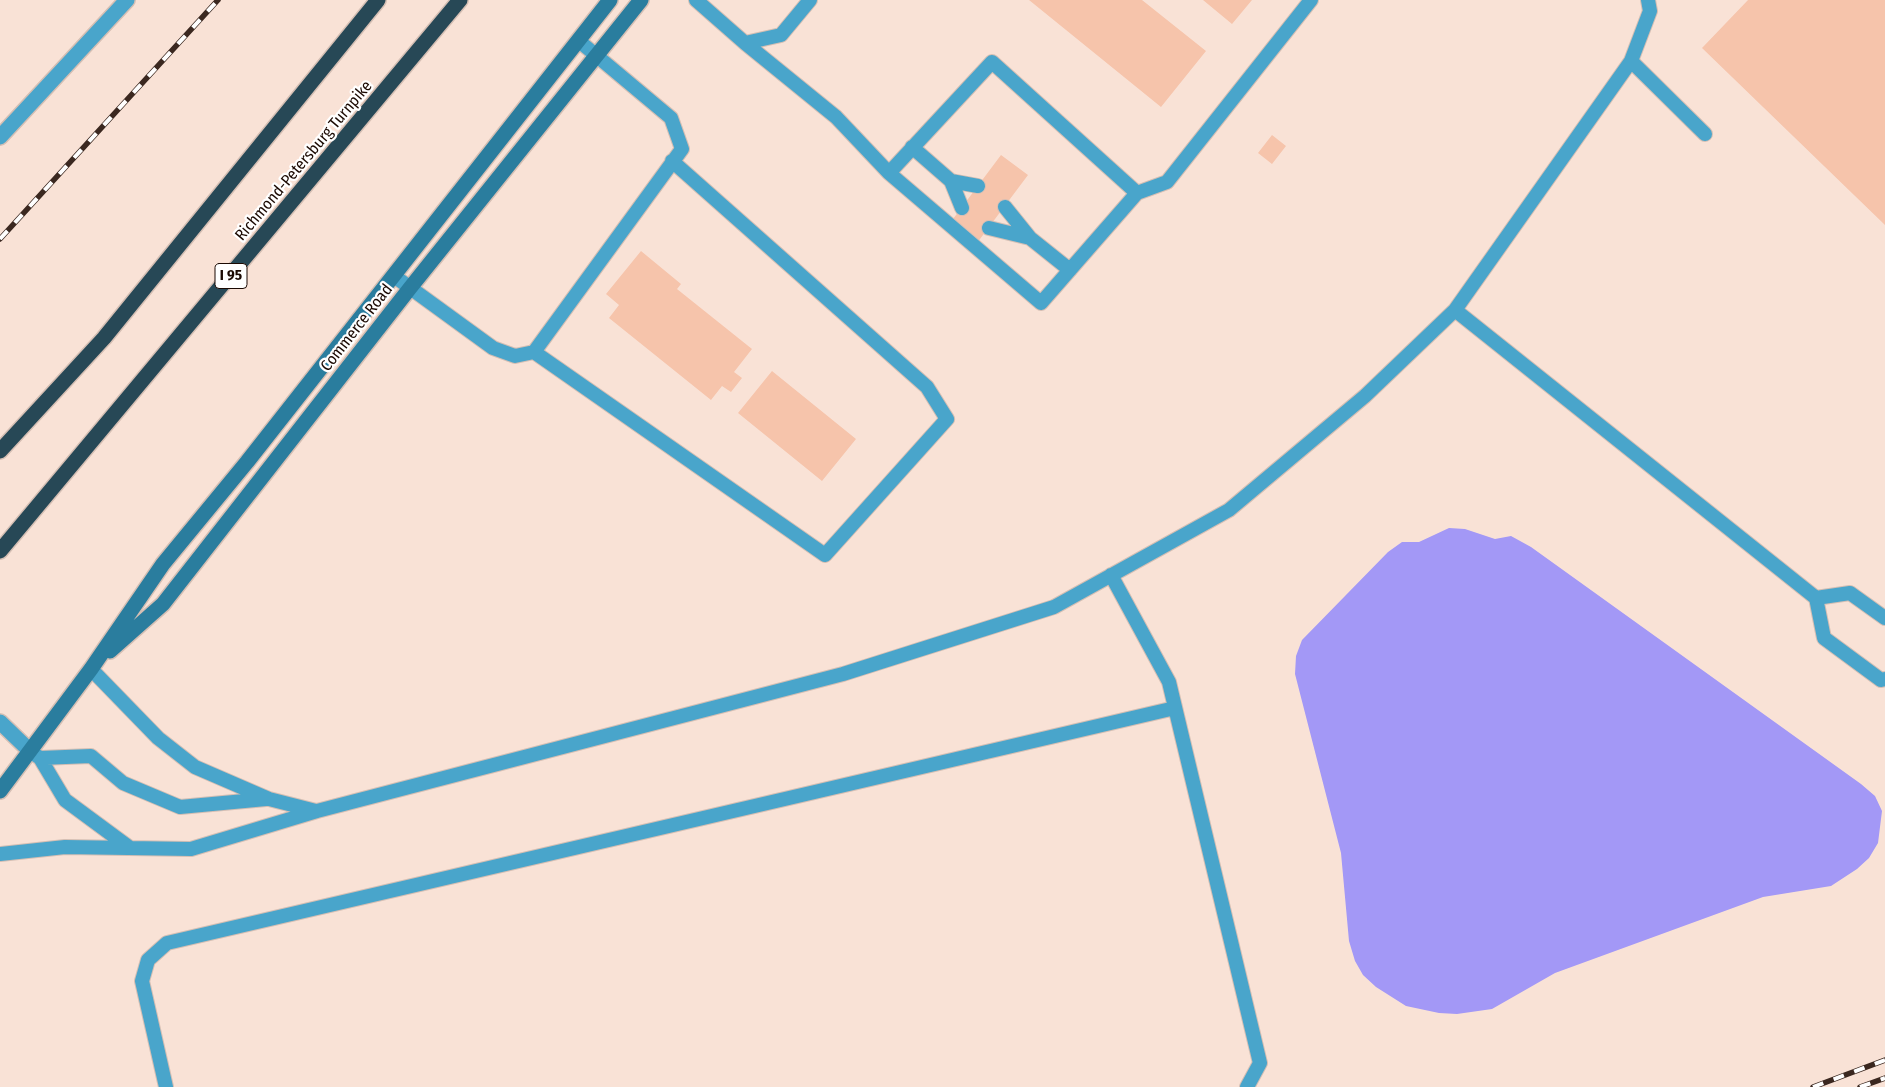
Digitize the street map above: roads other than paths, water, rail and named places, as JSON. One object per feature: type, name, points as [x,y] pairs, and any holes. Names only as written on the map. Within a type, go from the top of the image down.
[{"type":"highway","points":[[0,451],[104,338],[378,0]]},
{"type":"highway","name":"Richmond-Petersburg Turnpike","points":[[0,551],[460,0]]},
{"type":"main road","name":"Commerce Road","points":[[0,791],[35,754],[163,564],[247,462],[610,0]]},
{"type":"main road","name":"Commerce Road","points":[[91,669],[163,604],[410,288],[641,0]]},
{"type":"street","points":[[0,137],[127,0]]},
{"type":"street","points":[[0,722],[35,754]]},
{"type":"lane","points":[[696,0],[745,43],[836,117],[889,173],[1041,303],[1137,193],[1167,182],[1311,0]]},
{"type":"lane","points":[[745,43],[781,35],[810,0]]},
{"type":"lane","points":[[0,854],[65,847],[191,849],[317,811],[843,674],[1054,607],[1229,510],[1365,396],[1454,310],[1631,61],[1650,11],[1648,0]]},
{"type":"lane","points":[[394,276],[493,348],[515,356],[534,352],[682,148],[671,118],[579,41]]},
{"type":"lane","points":[[1631,61],[1705,134]]},
{"type":"lane","points":[[889,173],[992,62],[1137,193]]},
{"type":"lane","points":[[912,147],[951,181],[962,208]]},
{"type":"lane","points":[[534,352],[825,555],[947,420],[927,386],[672,161]]},
{"type":"lane","points":[[951,181],[978,186]]},
{"type":"lane","points":[[1005,207],[1030,238],[1070,270]]},
{"type":"lane","points":[[989,228],[1030,238]]},
{"type":"lane","points":[[1454,310],[1816,598],[1824,638],[1881,680],[1885,679]]},
{"type":"lane","points":[[1111,575],[1169,682],[1260,1063],[1247,1087]]},
{"type":"lane","points":[[1816,598],[1850,593],[1885,618]]},
{"type":"lane","points":[[91,669],[158,738],[195,766],[269,799],[317,811]]},
{"type":"lane","points":[[166,1087],[142,981],[148,960],[168,943],[1175,708]]},
{"type":"lane","points":[[35,754],[91,756],[123,783],[180,807],[269,799]]},
{"type":"lane","points":[[35,754],[65,800],[130,848]]},
{"type":"railway","points":[[0,239],[218,0]]},
{"type":"railway","points":[[1813,1087],[1885,1060]]},
{"type":"railway","points":[[1860,1087],[1885,1078]]}]
